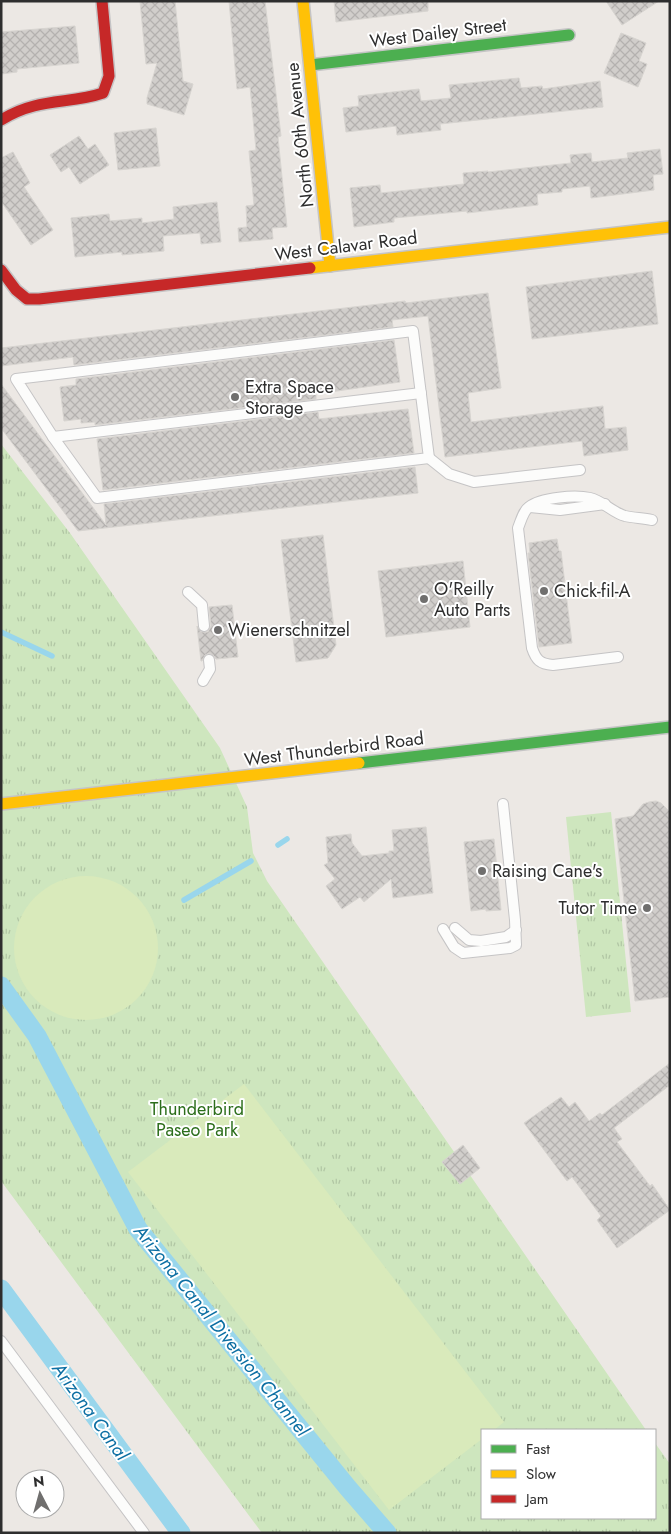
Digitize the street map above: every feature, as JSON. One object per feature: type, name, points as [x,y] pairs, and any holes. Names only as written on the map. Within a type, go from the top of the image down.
[{"type":"street","points":[[1,120],[18,111],[44,104],[90,98],[103,93],[109,76],[102,1]]},
{"type":"street","name":"North 60th Avenue","points":[[304,1],[330,266]]},
{"type":"street","name":"West Dailey Street","points":[[310,65],[570,36]]},
{"type":"street","name":"West Calavar Road","points":[[1,270],[16,290],[27,299],[39,300],[670,227]]},
{"type":"street","name":"West Thunderbird Road","points":[[1,804],[670,727]]},
{"type":"lane","points":[[429,458],[97,498],[53,437],[16,379],[413,331],[429,458],[449,474],[474,482],[580,470]]},
{"type":"lane","points":[[53,437],[421,393]]},
{"type":"lane","points":[[618,657],[553,665],[543,664],[536,659],[532,648],[518,528],[528,507],[545,500],[571,497],[590,498],[606,504],[623,516],[652,520]]},
{"type":"lane","points":[[188,592],[202,605],[204,626]]},
{"type":"lane","points":[[203,681],[210,669],[209,660]]},
{"type":"lane","points":[[443,929],[454,947],[463,953],[516,946],[516,930],[502,804]]},
{"type":"lane","points":[[455,928],[469,940],[481,941],[506,937],[516,930]]},
{"type":"lane","points":[[1,1341],[144,1533]]},
{"type":"green space","name":"Thunderbird Paseo Park","points":[[1,444],[70,533],[220,748],[247,807],[253,853],[267,881],[645,1429],[481,1429],[481,1519],[656,1519],[656,1444],[670,1464],[670,1533],[262,1533],[1,1181]]},
{"type":"green space","points":[[611,812],[631,1012],[586,1017],[566,817]]},
{"type":"green space","points":[[86,876],[114,881],[137,897],[153,920],[158,948],[153,976],[137,999],[114,1015],[86,1020],[58,1015],[35,999],[19,976],[14,948],[19,920],[35,897],[58,881]]},
{"type":"green space","points":[[244,1084],[504,1422],[495,1429],[481,1429],[481,1440],[389,1510],[128,1172]]},
{"type":"building","points":[[140,1],[175,1],[183,81],[193,84],[184,115],[147,104],[157,63],[146,64]]},
{"type":"building","points":[[229,1],[265,1],[281,136],[278,137],[287,227],[272,228],[273,239],[239,242],[238,228],[247,227],[246,206],[254,205],[249,151],[256,150],[250,87],[237,89]]},
{"type":"building","points":[[334,1],[428,1],[428,11],[336,22]]},
{"type":"building","points":[[606,1],[659,1],[622,25]]},
{"type":"building","points":[[75,26],[79,63],[17,69],[17,72],[1,74],[1,32]]},
{"type":"building","points":[[621,33],[646,43],[639,61],[647,64],[638,87],[604,73]]},
{"type":"building","points":[[519,78],[521,88],[542,86],[543,89],[600,81],[603,107],[440,124],[441,130],[397,135],[396,126],[346,132],[343,108],[359,106],[358,96],[419,89],[421,101],[451,98],[449,85]]},
{"type":"building","points":[[156,128],[160,166],[118,170],[114,133]]},
{"type":"building","points":[[79,136],[88,149],[95,144],[109,165],[80,184],[69,167],[61,172],[50,155]]},
{"type":"building","points":[[660,149],[663,174],[653,175],[654,190],[591,198],[590,186],[562,189],[562,192],[537,194],[538,205],[467,213],[467,211],[394,218],[394,222],[354,227],[350,188],[380,185],[381,193],[464,184],[463,173],[571,163],[570,155],[591,153],[592,162],[628,158],[627,153]]},
{"type":"building","points":[[13,152],[30,183],[24,187],[53,230],[31,245],[1,201],[1,158]]},
{"type":"building","points":[[217,202],[221,242],[201,244],[200,233],[163,236],[164,251],[122,255],[122,252],[75,257],[71,218],[109,214],[110,221],[142,218],[142,223],[174,219],[173,207]]},
{"type":"building","points":[[652,271],[658,324],[532,339],[526,287]]},
{"type":"building","points":[[488,293],[501,388],[468,393],[471,422],[603,406],[605,429],[626,427],[628,450],[584,456],[582,441],[445,457],[428,316],[392,320],[393,327],[74,365],[73,357],[1,366],[1,348]]},
{"type":"building","points":[[394,340],[400,382],[316,394],[316,399],[95,425],[95,422],[81,423],[81,419],[64,421],[60,387],[76,385],[76,379]]},
{"type":"building","points":[[1,384],[106,525],[104,504],[415,467],[418,493],[78,531],[1,428]]},
{"type":"building","points":[[408,409],[414,453],[103,490],[97,439],[318,412],[319,419]]},
{"type":"building","points":[[323,535],[336,645],[328,658],[296,662],[281,540]]},
{"type":"building","name":"Chick-fil-A","points":[[557,539],[559,551],[561,551],[572,643],[539,647],[528,553],[530,553],[529,543]]},
{"type":"building","name":"O'Reilly Auto Parts","points":[[463,561],[470,627],[386,637],[378,571]]},
{"type":"building","points":[[232,605],[238,657],[216,659],[209,653],[201,661],[197,626],[201,632],[208,632],[211,626],[209,607]]},
{"type":"building","name":"Tutor Time","points":[[656,801],[661,803],[670,812],[670,997],[635,1001],[615,819],[633,816],[643,804]]},
{"type":"building","points":[[426,827],[433,893],[393,898],[391,879],[364,902],[360,897],[342,909],[326,886],[335,879],[324,865],[328,863],[326,837],[351,834],[352,843],[362,856],[394,851],[392,830]]},
{"type":"building","name":"Raising Cane's","points":[[494,839],[501,910],[471,911],[464,842]]},
{"type":"building","points":[[670,1063],[670,1085],[614,1128],[622,1139],[617,1142],[650,1186],[652,1184],[670,1210],[617,1248],[597,1220],[601,1216],[572,1177],[567,1181],[524,1123],[561,1097],[569,1107],[575,1102],[589,1121],[600,1113],[602,1115]]},
{"type":"building","points":[[463,1145],[480,1168],[460,1184],[442,1162]]},
{"type":"waterway","points":[[1,632],[52,656]]},
{"type":"waterway","points":[[278,845],[287,839]]},
{"type":"waterway","points":[[184,900],[251,861]]},
{"type":"waterway","name":"Arizona Canal Diversion Channel","points":[[1,986],[37,1036],[138,1229],[348,1488],[387,1533]]},
{"type":"waterway","name":"Arizona Canal","points":[[1,1289],[181,1533]]},
{"type":"traffic: fast","points":[[310,65],[569,35]]},
{"type":"traffic: fast","points":[[359,763],[670,727]]},
{"type":"traffic: slow","points":[[303,1],[330,266]]},
{"type":"traffic: slow","points":[[310,268],[670,227]]},
{"type":"traffic: slow","points":[[1,804],[359,763]]},
{"type":"traffic: jam","points":[[1,120],[34,106],[86,98],[103,93],[109,76],[102,1]]},
{"type":"traffic: jam","points":[[1,270],[16,290],[27,299],[39,299],[310,268]]},
{"type":"place","name":"Extra Space Storage","points":[[235,397]]},
{"type":"place","name":"Chick-fil-A","points":[[544,591]]},
{"type":"place","name":"O'Reilly Auto Parts","points":[[424,599]]},
{"type":"place","name":"Wienerschnitzel","points":[[218,630]]},
{"type":"place","name":"Raising Cane's","points":[[482,871]]},
{"type":"place","name":"Tutor Time","points":[[647,908]]}]
